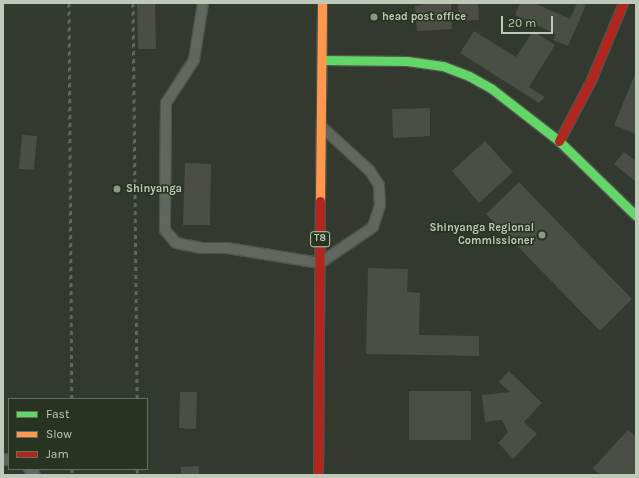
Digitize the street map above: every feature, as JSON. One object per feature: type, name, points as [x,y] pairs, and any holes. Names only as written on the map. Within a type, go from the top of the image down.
[{"type":"main road","name":"T8","points":[[318,475],[322,3]]},
{"type":"main road","points":[[559,141],[591,80],[623,3]]},
{"type":"main road","points":[[322,60],[407,61],[443,66],[469,76],[492,89],[559,141],[636,216]]},
{"type":"lane","points":[[203,3],[194,60],[166,103],[165,230],[176,243],[201,248],[227,248],[320,263],[373,227],[380,206],[379,185],[370,171],[322,127]]},
{"type":"building","points":[[137,3],[155,3],[156,49],[138,49]]},
{"type":"building","points":[[432,3],[451,3],[452,29],[417,31],[415,6]]},
{"type":"building","points":[[458,3],[478,3],[479,20],[459,21]]},
{"type":"building","points":[[520,3],[534,3],[570,19],[577,3],[586,5],[568,46],[553,40],[556,34],[515,15]]},
{"type":"building","points":[[474,31],[516,57],[533,31],[555,45],[529,87],[545,97],[539,103],[460,53]]},
{"type":"building","points":[[636,72],[636,134],[614,125]]},
{"type":"building","points":[[430,108],[430,136],[393,138],[392,109]]},
{"type":"building","points":[[22,135],[37,136],[34,170],[19,169]]},
{"type":"building","points":[[485,141],[513,172],[479,203],[452,171]]},
{"type":"building","points":[[624,152],[636,161],[636,182],[614,164]]},
{"type":"building","points":[[185,163],[211,164],[210,225],[183,225]]},
{"type":"building","points":[[519,182],[632,299],[600,331],[486,214]]},
{"type":"building","points":[[368,268],[408,269],[407,292],[420,293],[419,335],[479,336],[479,356],[366,354]]},
{"type":"building","points":[[509,371],[542,403],[524,422],[537,434],[513,459],[498,443],[508,432],[502,420],[485,422],[482,395],[510,392],[499,382]]},
{"type":"building","points":[[409,391],[471,391],[471,440],[409,440]]},
{"type":"building","points":[[180,392],[197,392],[196,429],[179,428]]},
{"type":"building","points":[[628,430],[636,437],[636,475],[600,475],[593,468]]},
{"type":"building","points":[[199,466],[199,475],[181,475],[181,467]]},
{"type":"railway","points":[[69,3],[72,398]]},
{"type":"railway","points":[[133,3],[137,398]]},
{"type":"railway","points":[[72,470],[72,475]]},
{"type":"railway","points":[[137,470],[138,475]]},
{"type":"traffic: fast","points":[[322,60],[407,61],[443,66],[469,76],[492,89],[559,141],[636,216]]},
{"type":"traffic: slow","points":[[320,201],[322,3]]},
{"type":"traffic: jam","points":[[559,141],[591,80],[623,3]]},
{"type":"traffic: jam","points":[[318,475],[320,201]]},
{"type":"place","name":"head post office","points":[[374,17]]},
{"type":"place","name":"Shinyanga","points":[[117,189]]},
{"type":"place","name":"Shinyanga Regional Commissioner","points":[[542,235]]}]
